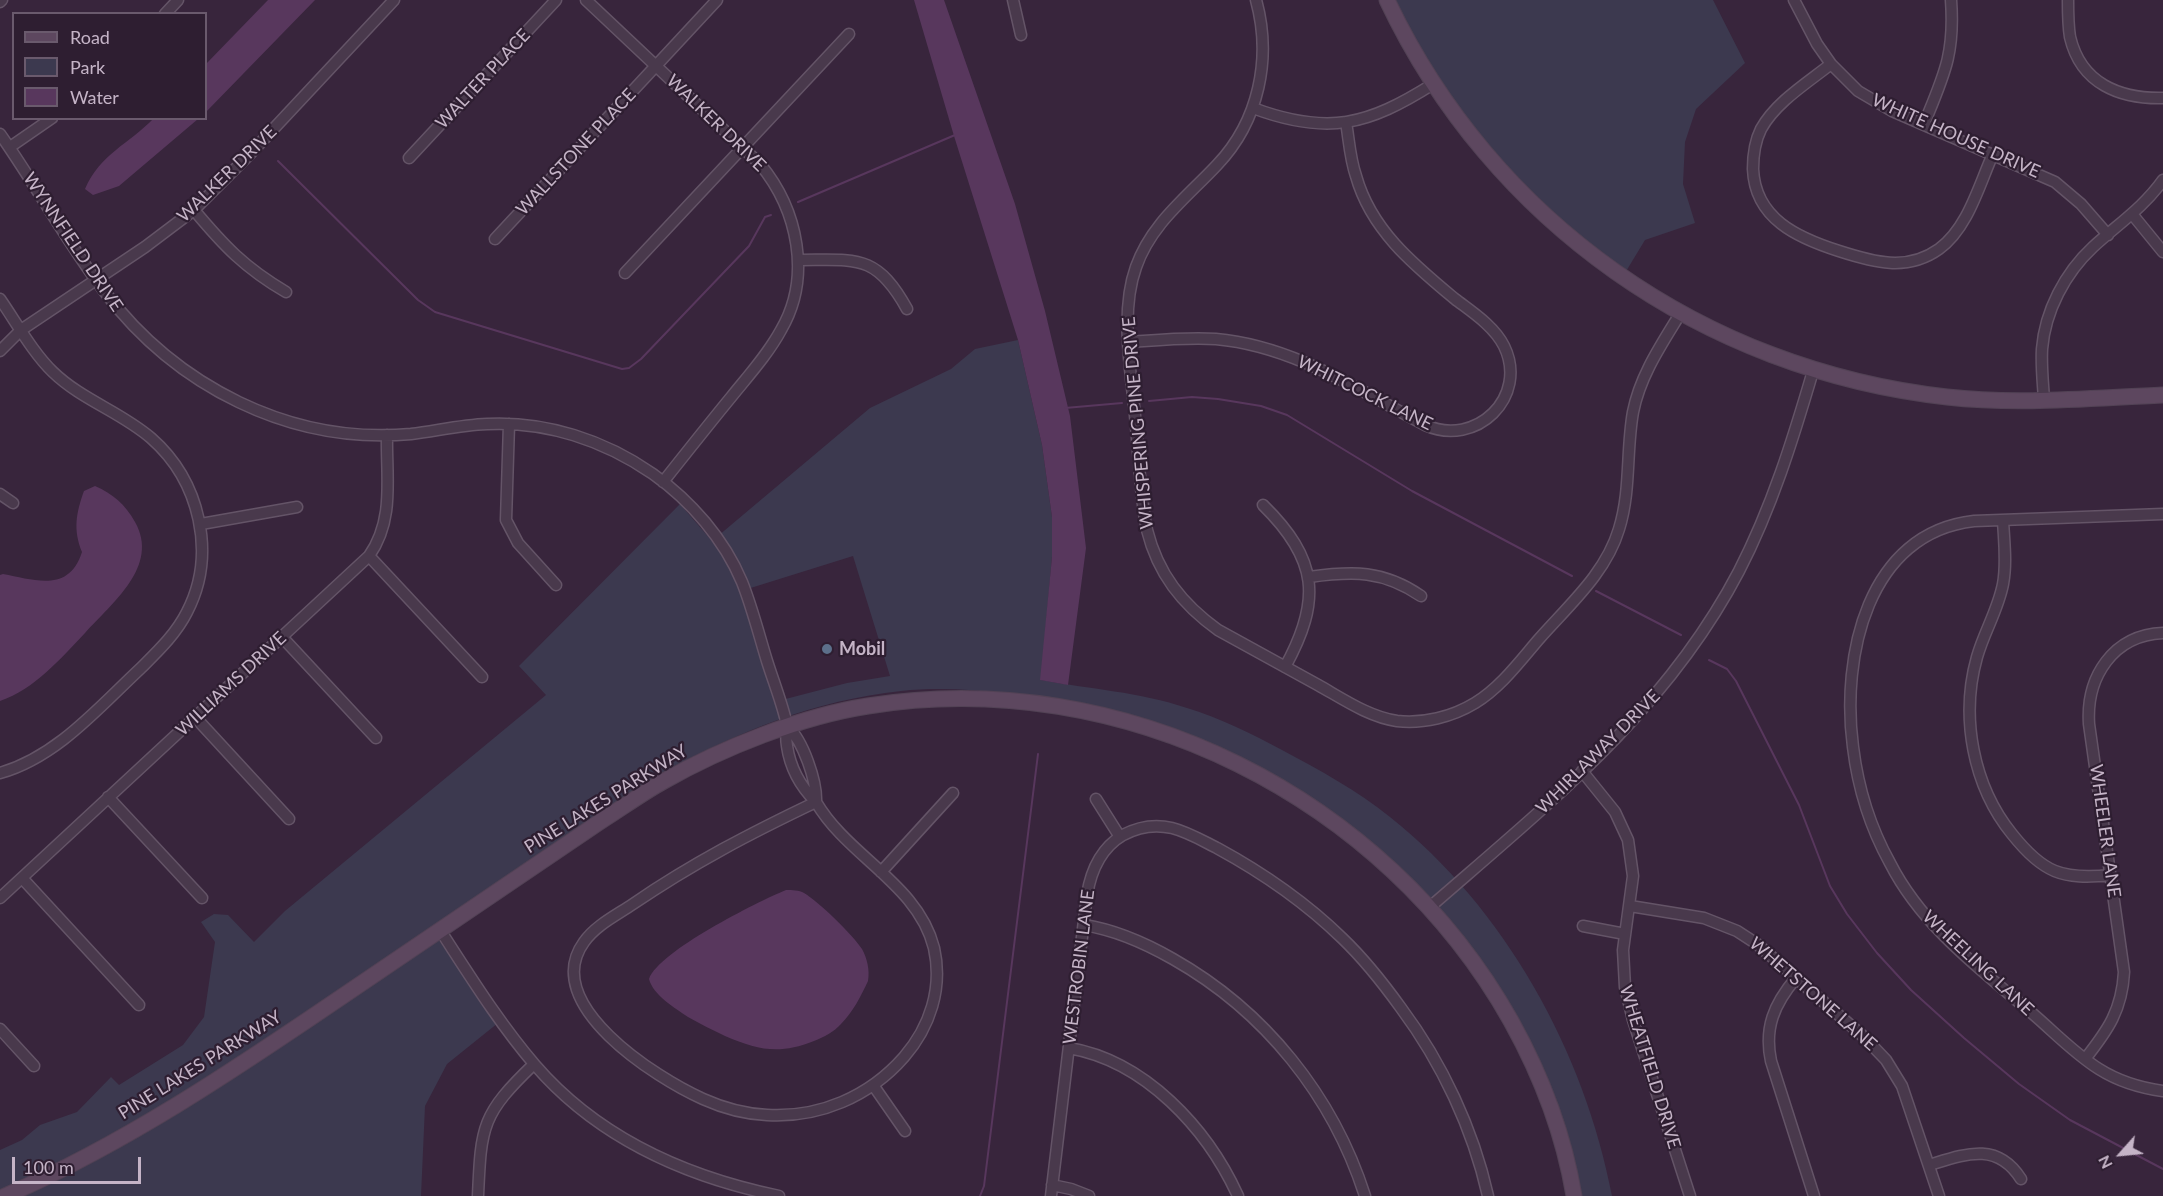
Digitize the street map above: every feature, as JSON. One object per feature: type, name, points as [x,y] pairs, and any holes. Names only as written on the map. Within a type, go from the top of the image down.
[{"type":"street","points":[[167,12],[178,0]]},
{"type":"street","name":"WALKER DRIVE","points":[[0,351],[21,330],[194,210],[250,154],[394,0]]},
{"type":"street","name":"WALTER PLACE","points":[[409,158],[556,0]]},
{"type":"street","name":"WALKER DRIVE","points":[[586,0],[767,171],[780,192],[793,226],[798,260],[793,300],[781,331],[663,482]]},
{"type":"street","name":"WALLSTONE PLACE","points":[[495,239],[717,0]]},
{"type":"street","points":[[1013,0],[1021,35]]},
{"type":"street","name":"WHISPERING PINE DRIVE","points":[[1256,0],[1262,47],[1261,79],[1253,108],[1242,131],[1225,156],[1163,219],[1144,247],[1134,271],[1129,296],[1129,342],[1144,518],[1159,566],[1182,600],[1204,620],[1218,630],[1375,715],[1395,720],[1418,721],[1442,717],[1467,708],[1486,695],[1506,676],[1601,568],[1620,528],[1625,505],[1631,425],[1639,387],[1680,314]]},
{"type":"street","points":[[1387,0],[1409,44],[1433,84],[1475,141],[1507,177],[1542,212],[1605,265],[1680,314],[1736,341],[1814,371],[1881,387],[1948,397],[2007,401],[2163,395]]},
{"type":"street","name":"WHITE HOUSE DRIVE","points":[[1794,0],[1817,44],[1831,64],[1849,83],[1878,104],[2055,182],[2081,204],[2108,235]]},
{"type":"street","points":[[1924,124],[1950,55],[1953,32],[1951,0]]},
{"type":"street","points":[[2068,0],[2069,29],[2073,45],[2082,64],[2092,76],[2109,88],[2129,96],[2163,98]]},
{"type":"street","points":[[625,273],[849,34]]},
{"type":"street","points":[[1831,64],[1774,111],[1762,128],[1756,145],[1754,174],[1759,196],[1771,216],[1794,234],[1873,262],[1894,264],[1922,258],[1940,248],[1955,234],[1993,154]]},
{"type":"street","points":[[1253,108],[1305,123],[1346,122],[1390,109],[1433,84]]},
{"type":"street","points":[[10,147],[49,120]]},
{"type":"street","name":"WHITCOCK LANE","points":[[1129,342],[1201,338],[1232,341],[1265,349],[1316,367],[1438,430],[1467,429],[1481,423],[1494,412],[1505,396],[1509,384],[1509,362],[1505,348],[1488,327],[1404,254],[1380,226],[1364,199],[1356,179],[1346,122]]},
{"type":"street","name":"WYNNFIELD DRIVE","points":[[0,134],[96,280],[121,313],[191,376],[224,396],[259,412],[307,427],[352,434],[387,435],[478,424],[509,424],[551,429],[589,440],[626,457],[663,482],[703,520],[718,540],[738,574],[750,605],[788,727],[787,746],[803,787],[816,802],[844,837],[909,900],[922,919],[934,950],[937,976],[934,1003],[921,1035],[893,1068],[873,1085],[840,1103],[804,1113],[756,1114],[720,1106],[658,1075],[624,1048],[591,1015],[575,985],[574,972],[577,956],[585,941],[597,929],[701,860],[816,802]]},
{"type":"street","points":[[2044,400],[2042,349],[2047,325],[2063,285],[2078,262],[2146,202],[2163,180]]},
{"type":"street","points":[[194,210],[237,259],[286,292]]},
{"type":"street","points":[[2132,214],[2163,252]]},
{"type":"street","points":[[798,260],[845,260],[870,266],[887,278],[907,309]]},
{"type":"street","points":[[0,299],[52,370],[71,388],[134,426],[151,438],[169,457],[196,506],[201,524],[202,558],[197,587],[187,612],[170,639],[63,740],[22,765],[0,773]]},
{"type":"street","name":"WHIRLAWAY DRIVE","points":[[1430,907],[1624,731],[1655,697],[1696,642],[1729,589],[1754,541],[1772,498],[1814,371]]},
{"type":"street","points":[[509,424],[506,520],[518,543],[556,585]]},
{"type":"street","name":"WILLIAMS DRIVE","points":[[0,897],[369,556],[381,534],[387,513],[387,435]]},
{"type":"street","points":[[0,494],[13,502]]},
{"type":"street","points":[[1263,505],[1290,534],[1302,555],[1309,577],[1306,621],[1299,641],[1285,667]]},
{"type":"street","points":[[201,524],[297,507]]},
{"type":"street","name":"WHEELING LANE","points":[[2163,514],[1961,522],[1931,532],[1905,550],[1885,573],[1875,591],[1866,612],[1856,656],[1851,702],[1853,747],[1863,797],[1874,830],[1890,864],[1910,896],[1953,944],[2085,1059],[2114,1077],[2163,1091]]},
{"type":"street","points":[[2003,520],[2003,585],[1978,656],[1971,695],[1971,732],[1978,771],[2000,818],[2033,857],[2052,870],[2072,877],[2111,874]]},
{"type":"street","points":[[369,556],[482,677]]},
{"type":"street","points":[[1309,577],[1349,572],[1371,574],[1390,579],[1421,596]]},
{"type":"street","name":"WHEELER LANE","points":[[2085,1059],[2113,1020],[2123,989],[2124,963],[2089,724],[2090,696],[2101,669],[2116,652],[2140,638],[2163,633]]},
{"type":"street","points":[[282,637],[376,738]]},
{"type":"street","name":"PINE LAKES PARKWAY","points":[[5,1196],[75,1163],[234,1070],[661,782],[699,762],[818,717],[864,706],[902,701],[959,699],[1041,704],[1135,724],[1194,743],[1231,759],[1298,796],[1370,849],[1430,907],[1477,967],[1496,996],[1523,1044],[1555,1121],[1569,1166],[1574,1196]]},
{"type":"street","points":[[195,717],[289,819]]},
{"type":"street","name":"WHEATFIELD DRIVE","points":[[1582,771],[1615,812],[1628,840],[1632,864],[1623,968],[1627,998],[1690,1196]]},
{"type":"street","points":[[881,872],[953,793]]},
{"type":"street","points":[[108,797],[202,898]]},
{"type":"street","points":[[1096,799],[1120,837]]},
{"type":"street","name":"WESTROBIN LANE","points":[[1052,1191],[1088,887],[1093,869],[1106,849],[1120,837],[1138,829],[1158,827],[1172,828],[1193,836],[1237,859],[1270,880],[1299,901],[1342,938],[1367,965],[1400,1006],[1433,1057],[1463,1119],[1488,1196]]},
{"type":"street","points":[[22,878],[140,1005]]},
{"type":"street","name":"WHETSTONE LANE","points":[[1630,906],[1704,918],[1727,927],[1752,941],[1864,1037],[1886,1060],[1905,1093],[1939,1196]]},
{"type":"street","points":[[1084,925],[1120,934],[1174,960],[1216,987],[1257,1021],[1288,1056],[1322,1101],[1343,1141],[1365,1196]]},
{"type":"street","points":[[1583,926],[1625,934]]},
{"type":"street","points":[[440,930],[503,1024],[534,1064],[595,1120],[655,1156],[716,1180],[779,1196]]},
{"type":"street","points":[[1796,978],[1782,995],[1773,1013],[1768,1041],[1771,1061],[1814,1196]]},
{"type":"street","points":[[0,1029],[34,1066]]},
{"type":"street","points":[[1069,1048],[1095,1053],[1115,1062],[1162,1095],[1188,1120],[1208,1144],[1227,1172],[1238,1196]]},
{"type":"street","points":[[478,1196],[480,1150],[488,1118],[501,1097],[534,1064]]},
{"type":"street","points":[[873,1085],[905,1131]]},
{"type":"street","points":[[1929,1165],[1968,1154],[1991,1154],[2008,1163],[2021,1179]]},
{"type":"street","points":[[1052,1191],[1071,1189],[1089,1196]]},
{"type":"green space","points":[[1394,0],[1713,0],[1745,63],[1696,109],[1685,142],[1683,184],[1695,223],[1645,240],[1625,273],[1574,234],[1485,144],[1434,74]]},
{"type":"green space","points":[[1018,340],[1042,445],[1052,517],[1052,557],[1041,680],[1151,698],[1199,712],[1236,727],[1351,789],[1390,817],[1431,854],[1469,894],[1504,939],[1534,987],[1560,1037],[1582,1089],[1599,1142],[1612,1196],[1581,1196],[1517,1027],[1495,982],[1430,898],[1351,826],[1308,795],[1262,768],[1214,745],[1164,726],[1118,714],[1029,697],[944,689],[869,695],[808,710],[748,731],[690,758],[662,773],[175,1100],[73,1157],[0,1192],[0,1150],[22,1140],[40,1125],[77,1112],[111,1077],[119,1085],[183,1045],[204,1017],[215,942],[201,922],[214,914],[228,915],[254,942],[285,911],[546,695],[519,666],[680,504],[712,541],[870,408],[951,369],[975,349]],"holes":[[[853,556],[890,676],[847,683],[774,702],[741,591]]]},
{"type":"green space","points":[[438,939],[498,1023],[447,1064],[425,1106],[421,1196],[18,1196]]},
{"type":"water","points":[[268,0],[315,0],[207,111],[207,63]]},
{"type":"water","points":[[914,0],[944,0],[1015,204],[1045,311],[1070,416],[1086,548],[1068,685],[1040,680],[1052,557],[1052,517],[1042,445],[1018,340]]},
{"type":"water","points":[[152,120],[197,120],[119,186],[93,195],[85,189],[91,177],[107,158]]},
{"type":"water","points":[[95,486],[118,500],[135,522],[141,538],[142,554],[137,569],[130,583],[108,609],[56,663],[25,689],[0,701],[0,575],[50,581],[69,574],[82,552],[77,536],[77,514],[81,499],[84,491]]},
{"type":"water","points":[[786,890],[802,892],[818,903],[851,935],[865,956],[868,981],[853,1009],[835,1029],[814,1041],[790,1048],[769,1049],[748,1045],[693,1020],[660,996],[651,985],[649,979],[657,968],[689,942],[710,928]]},
{"type":"waterway","points":[[798,202],[955,135]]},
{"type":"waterway","points":[[278,161],[418,300],[435,312],[622,369],[629,368],[641,359],[749,246],[765,217],[771,215]]},
{"type":"waterway","points":[[1149,401],[1192,397],[1218,399],[1261,406],[1287,415],[1412,491],[1572,576]]},
{"type":"waterway","points":[[1065,408],[1122,403]]},
{"type":"waterway","points":[[1596,591],[1681,635]]},
{"type":"waterway","points":[[1709,660],[1727,669],[1736,681],[1799,805],[1830,886],[1847,914],[1877,953],[1911,990],[2019,1084],[2070,1120],[2163,1169]]},
{"type":"waterway","points":[[980,1196],[984,1186],[1038,754]]},
{"type":"place","name":"Mobil","points":[[827,649]]}]
